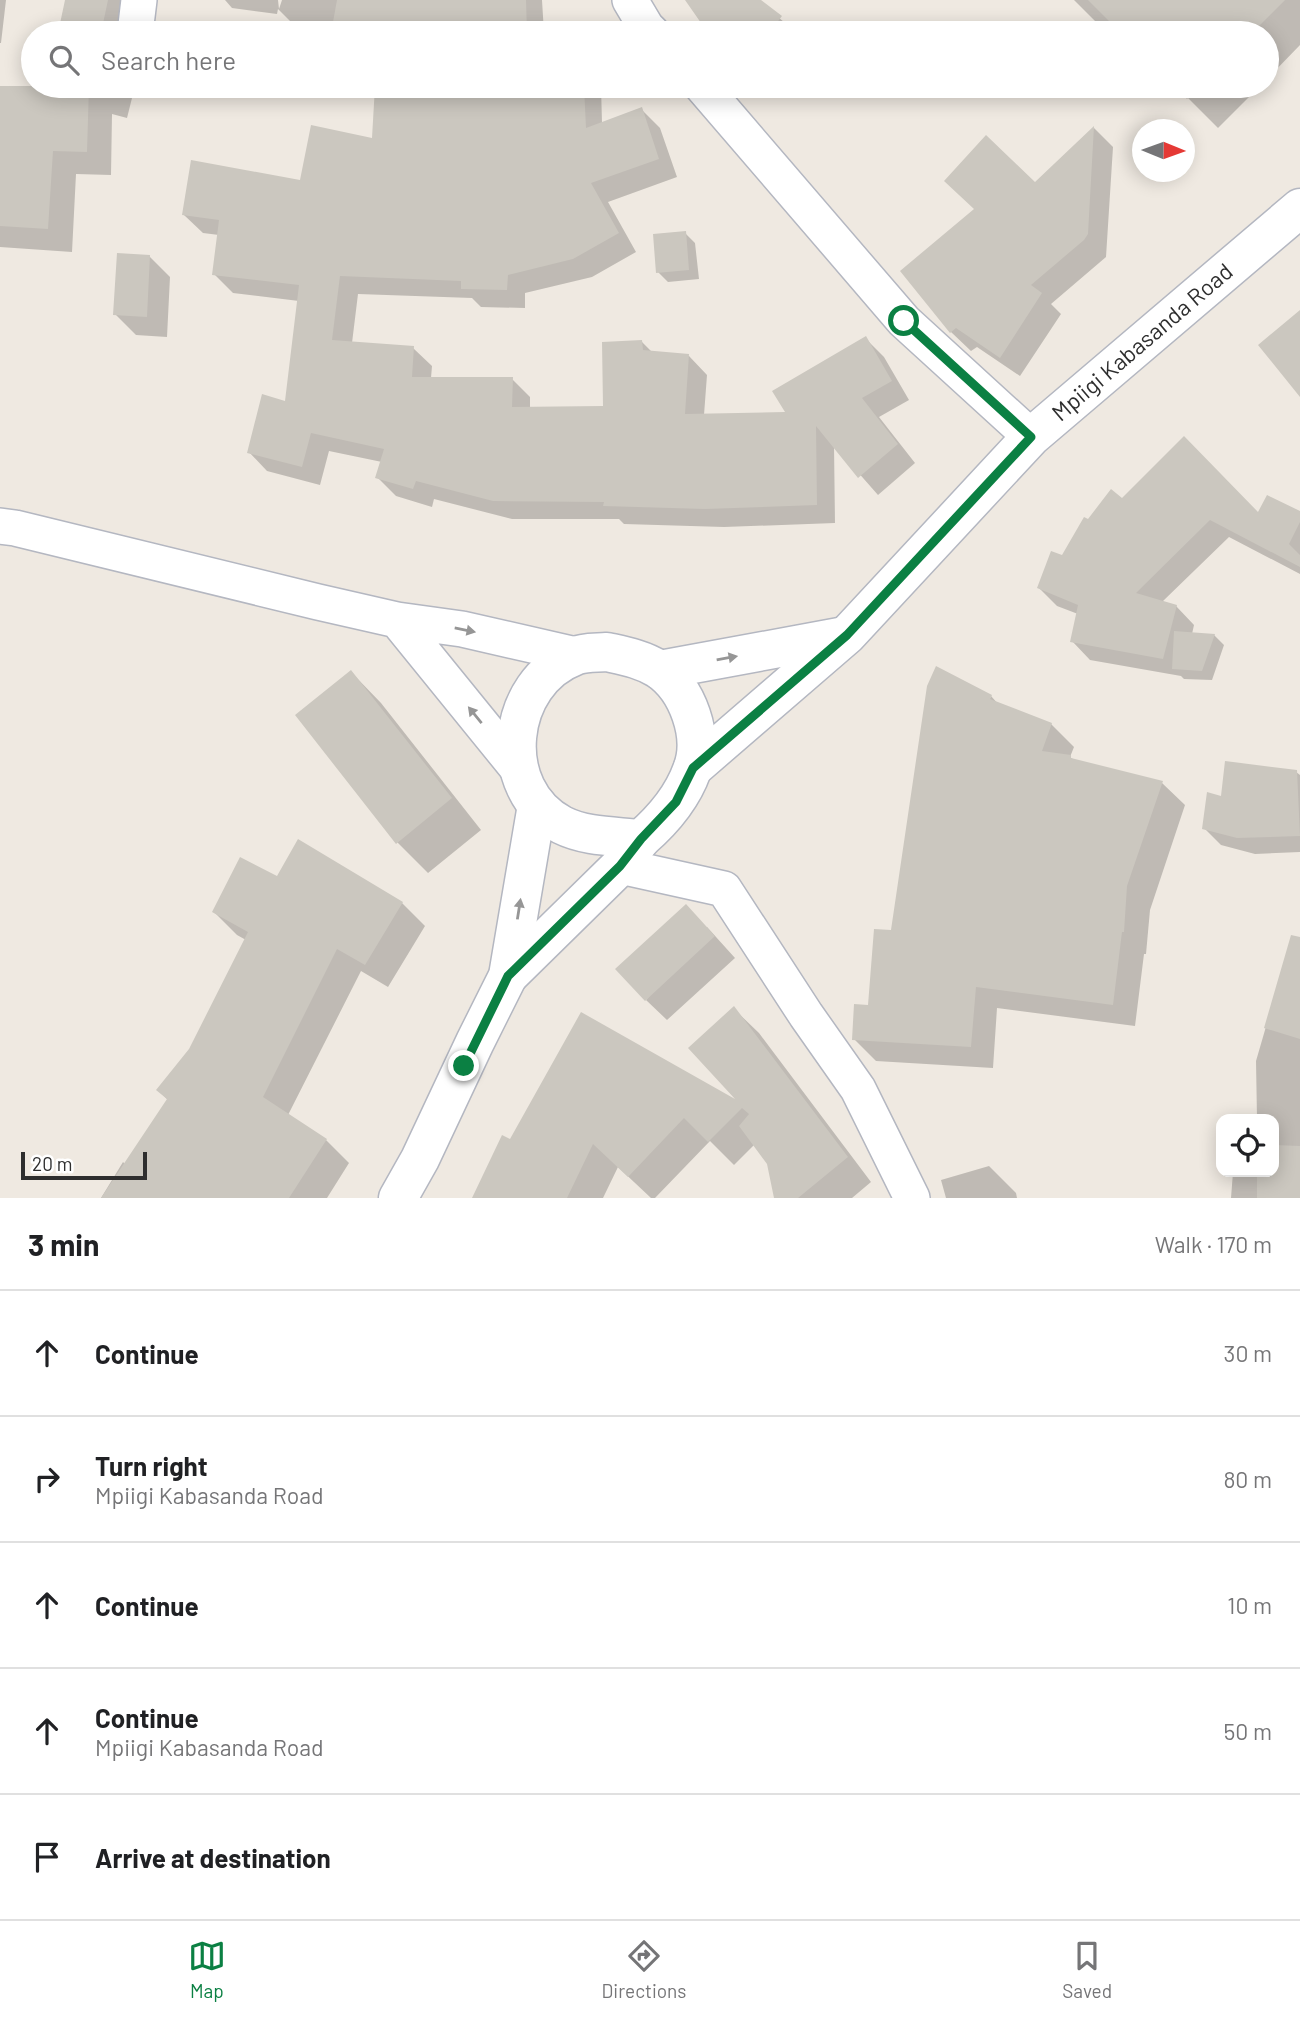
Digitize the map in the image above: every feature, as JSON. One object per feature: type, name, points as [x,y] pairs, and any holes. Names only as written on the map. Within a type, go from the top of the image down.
[{"type":"main road","name":"Mpiigi Kabasanda Road","points":[[693,768],[847,635],[1031,437],[1300,208]]},
{"type":"main road","points":[[660,670],[847,635]]},
{"type":"main road","points":[[508,976],[630,852],[676,802],[693,768],[696,741],[691,714],[679,690],[660,670],[635,657],[607,652],[576,655],[555,668],[534,687],[516,726],[517,769],[537,805],[560,824],[630,852]]},
{"type":"main road","points":[[398,1198],[420,1159],[508,976],[537,805]]},
{"type":"street","points":[[136,21],[139,0]]},
{"type":"street","points":[[630,0],[642,21]]},
{"type":"street","points":[[712,98],[904,321],[1031,437]]},
{"type":"street","points":[[0,526],[397,620],[462,629],[576,655]]},
{"type":"street","points":[[397,620],[517,769]]},
{"type":"street","points":[[630,852],[724,889],[858,1089],[912,1198]]},
{"type":"building","points":[[65,0],[108,0],[104,21],[61,21]]},
{"type":"building","points":[[337,0],[526,0],[527,21],[333,21]]},
{"type":"building","points":[[685,0],[761,0],[782,16],[778,21],[700,21]]},
{"type":"building","points":[[1088,0],[1285,0],[1264,21],[1109,21]]},
{"type":"building","points":[[0,86],[21,86],[21,98],[89,98],[87,152],[53,151],[48,229],[0,226]]},
{"type":"building","points":[[374,98],[585,98],[586,128],[642,107],[659,159],[591,183],[619,233],[573,259],[508,275],[507,290],[461,289],[461,281],[340,276],[332,340],[414,346],[412,377],[513,377],[512,407],[603,406],[602,342],[642,340],[643,350],[689,354],[685,414],[785,412],[772,391],[866,336],[892,381],[862,398],[898,444],[858,478],[816,426],[817,505],[705,509],[603,506],[604,502],[493,501],[416,481],[413,489],[375,478],[384,449],[311,433],[302,467],[247,453],[262,394],[285,401],[299,285],[212,275],[219,220],[182,215],[191,160],[300,180],[311,125],[372,138]]},
{"type":"building","points":[[1094,126],[1088,234],[1084,240],[1031,285],[1042,293],[1000,358],[956,328],[950,333],[900,271],[974,209],[944,181],[986,135],[1035,182]]},
{"type":"building","points":[[686,231],[689,270],[656,273],[653,234]]},
{"type":"building","points":[[117,253],[150,255],[147,317],[113,315]]},
{"type":"building","points":[[1300,310],[1300,397],[1258,345]]},
{"type":"building","points":[[1184,436],[1258,512],[1267,495],[1300,511],[1300,522],[1289,544],[1300,555],[1300,567],[1210,520],[1136,593],[1177,605],[1163,659],[1070,642],[1078,605],[1037,588],[1051,551],[1062,555],[1084,517],[1088,519],[1111,489],[1122,498]]},
{"type":"building","points":[[1174,631],[1215,634],[1202,671],[1172,669]]},
{"type":"building","points":[[936,666],[992,695],[990,699],[1052,723],[1042,751],[1071,755],[1071,758],[1163,781],[1127,886],[1124,932],[1113,1005],[976,987],[971,1047],[852,1040],[854,1004],[868,1005],[874,929],[891,930],[927,686]]},
{"type":"building","points":[[351,670],[452,798],[396,844],[295,715]]},
{"type":"building","points":[[1225,761],[1297,770],[1300,836],[1237,838],[1202,829],[1207,792],[1221,796]]},
{"type":"building","points":[[298,839],[403,902],[365,965],[337,949],[263,1097],[327,1139],[289,1198],[101,1198],[167,1099],[156,1090],[189,1049],[248,932],[212,912],[240,857],[277,876]]},
{"type":"building","points":[[686,904],[715,936],[645,1001],[615,969]]},
{"type":"building","points":[[1291,935],[1300,937],[1300,1039],[1264,1028]]},
{"type":"building","points":[[734,1006],[848,1157],[798,1198],[774,1198],[767,1164],[739,1126],[749,1114],[742,1108],[708,1142],[684,1118],[628,1177],[593,1144],[567,1198],[472,1198],[502,1135],[510,1139],[581,1012],[735,1099],[688,1048]]},
{"type":"building","points":[[1279,1145],[1300,1146],[1300,1198],[1257,1198],[1257,1177],[1279,1177]]},
{"type":"route","points":[[464,1066],[508,976],[620,866],[676,802],[693,768],[847,635],[1031,437],[904,321]]}]
